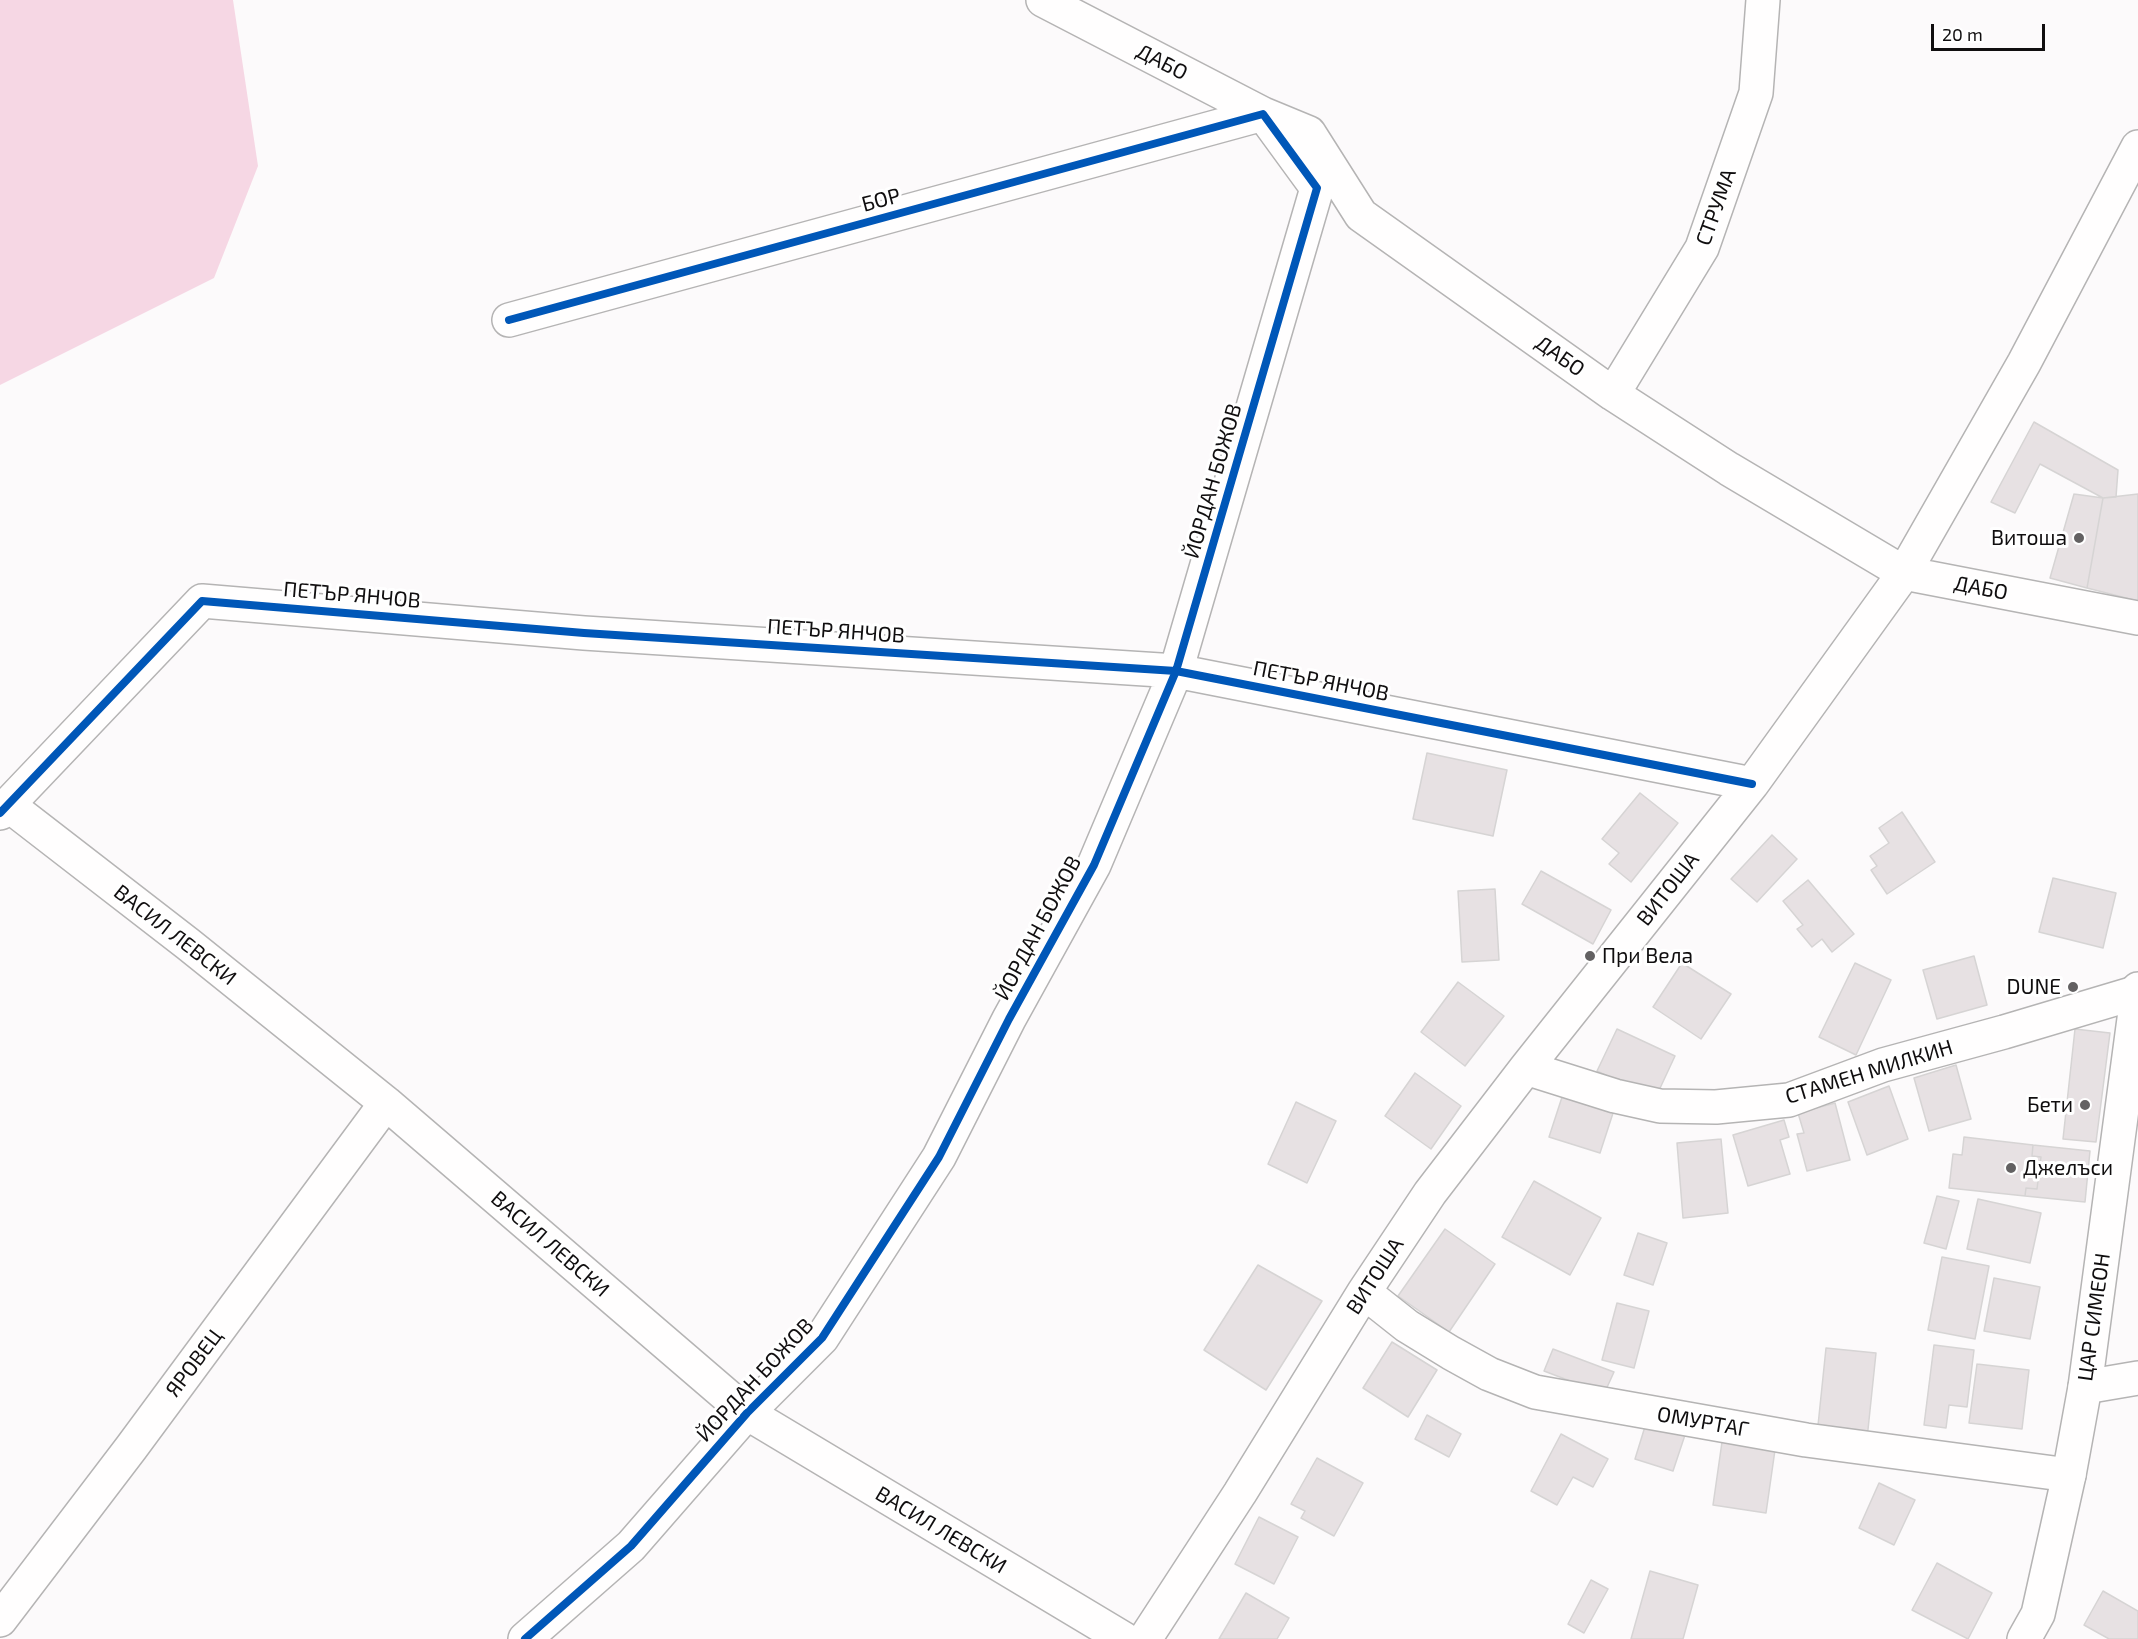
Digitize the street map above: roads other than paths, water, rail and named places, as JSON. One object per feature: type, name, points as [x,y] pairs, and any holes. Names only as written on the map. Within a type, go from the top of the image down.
[{"type":"street","name":"ДАБО","points":[[1043,0],[1263,114],[1309,133],[1361,215],[1613,394],[1729,469],[1904,573],[2135,617]]},
{"type":"street","name":"СТРУМА","points":[[1613,394],[1702,248],[1756,93],[1763,0]]},
{"type":"street","name":"БОР","points":[[508,320],[1263,114]]},
{"type":"street","name":"ЙОРДАН БОЖОВ","points":[[525,1639],[631,1546],[747,1413],[822,1338],[939,1156],[1009,1019],[1094,865],[1176,671],[1317,188],[1263,114]]},
{"type":"street","name":"ВИТОША","points":[[1145,1639],[1240,1492],[1364,1292],[1430,1193],[1526,1068],[1752,784],[1904,573],[2024,363],[2138,147]]},
{"type":"street","name":"ПЕТЪР ЯНЧОВ","points":[[4,809],[202,601],[584,633],[1176,671],[1752,784]]},
{"type":"street","name":"ВАСИЛ ЛЕВСКИ","points":[[4,809],[188,944],[386,1103],[747,1413],[1124,1639]]},
{"type":"street","name":"СТАМЕН МИЛКИН","points":[[1526,1068],[1615,1096],[1660,1106],[1716,1107],[1789,1100],[1882,1065],[2004,1032],[2138,990]]},
{"type":"street","name":"ЦАР СИМЕОН","points":[[2024,1639],[2038,1614],[2069,1475],[2085,1387],[2138,990]]},
{"type":"street","name":"ЯРОВЕЦ","points":[[0,1620],[131,1448],[386,1103]]},
{"type":"street","name":"ОМУРТАГ","points":[[1364,1292],[1407,1326],[1451,1353],[1489,1374],[1535,1392],[1806,1440],[2069,1475]]},
{"type":"street","points":[[2085,1387],[2138,1378]]},
{"type":"place","name":"Витоша","points":[[2079,538]]},
{"type":"place","name":"При Вела","points":[[1590,956]]},
{"type":"place","name":"DUNE","points":[[2073,987]]},
{"type":"place","name":"Бети","points":[[2085,1105]]},
{"type":"place","name":"Джелъси","points":[[2011,1168]]}]
